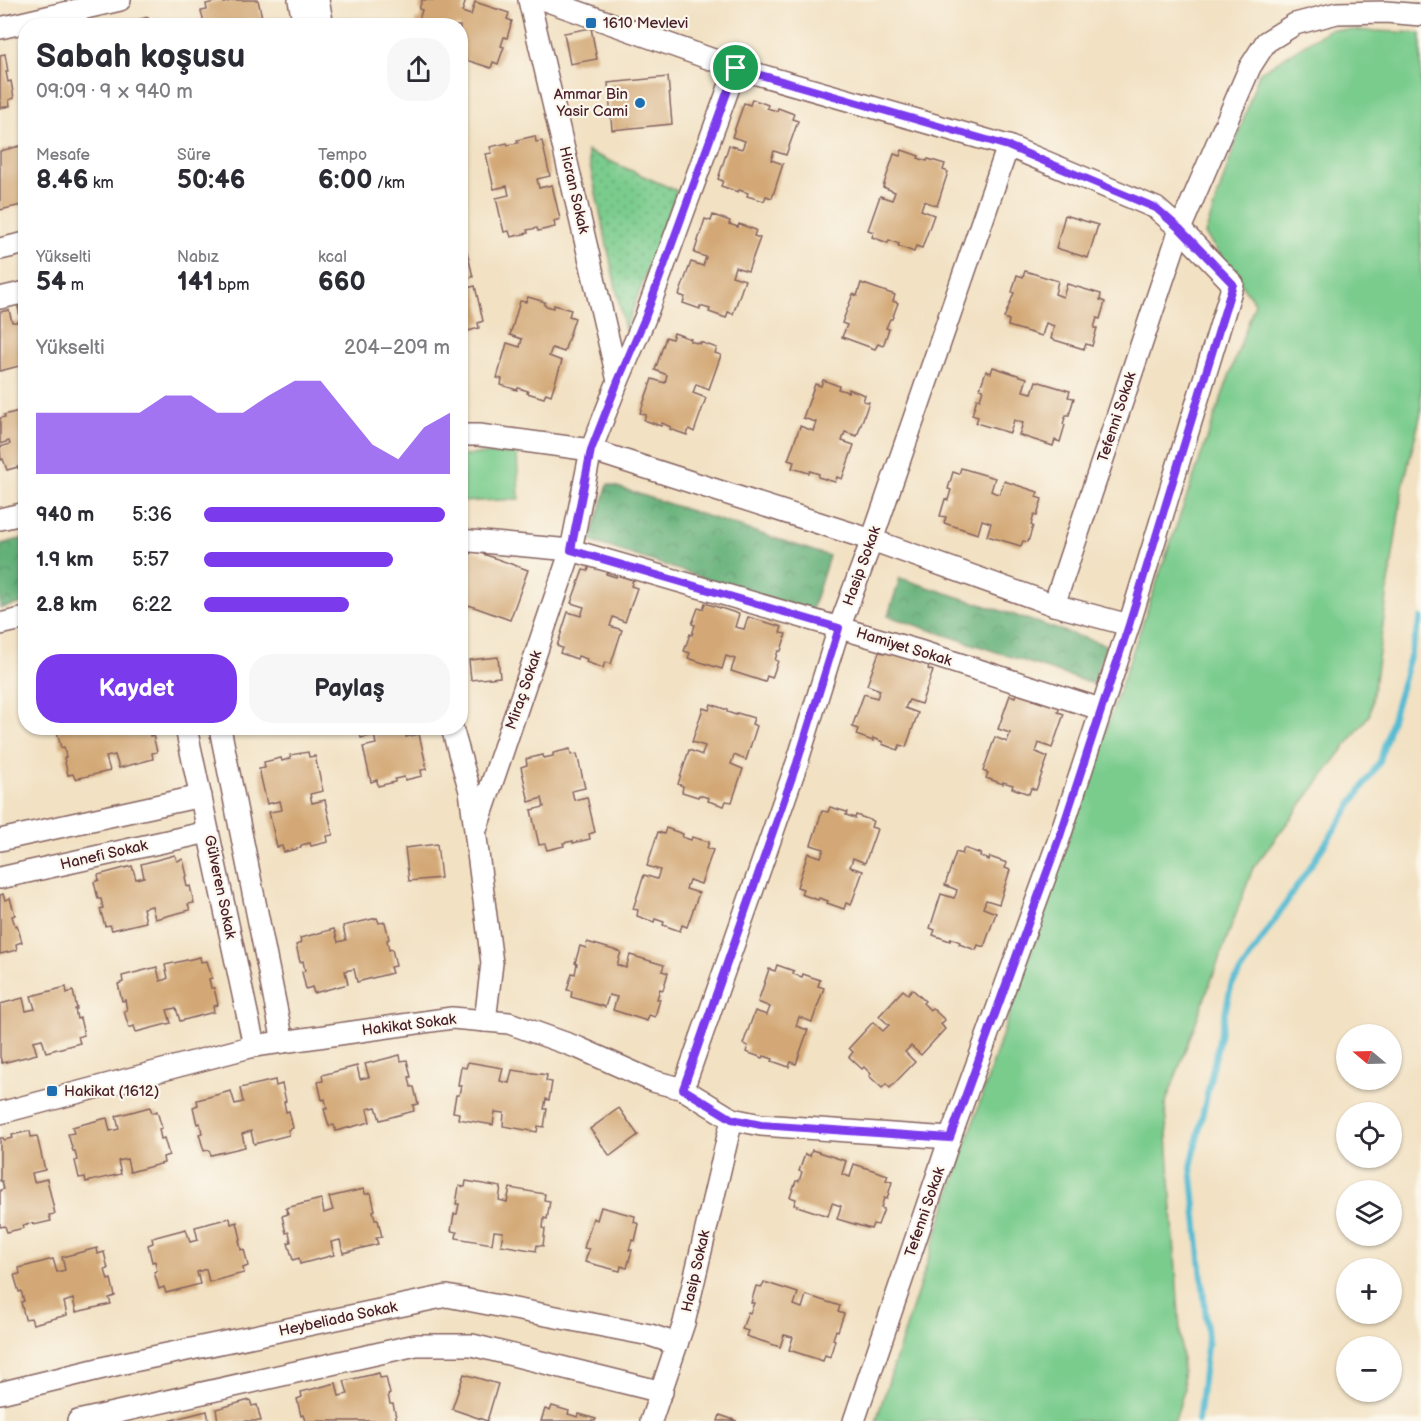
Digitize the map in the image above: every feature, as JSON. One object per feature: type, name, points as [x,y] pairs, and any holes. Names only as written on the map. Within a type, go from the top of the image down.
[{"type":"street","points":[[46,18],[120,0]]},
{"type":"street","points":[[299,0],[302,18]]},
{"type":"street","points":[[318,0],[321,18]]},
{"type":"street","name":"Hicran Sokak","points":[[529,0],[618,381]]},
{"type":"street","points":[[545,0],[736,68],[1008,146],[1156,208],[1180,229]]},
{"type":"street","name":"Tefenni Sokak","points":[[1054,605],[1180,229],[1250,67],[1266,42],[1295,24],[1337,13],[1386,12],[1421,15]]},
{"type":"street","points":[[0,28],[18,26]]},
{"type":"street","name":"Miraç Sokak","points":[[476,830],[571,550],[591,450],[645,318],[736,68]]},
{"type":"street","name":"Hasip Sokak","points":[[683,1089],[797,763],[839,628],[872,540],[1008,146]]},
{"type":"street","name":"Tefenni Sokak","points":[[854,1421],[950,1138],[1059,839],[1129,625],[1233,284],[1180,229]]},
{"type":"street","points":[[0,249],[18,245]]},
{"type":"street","points":[[0,298],[18,294]]},
{"type":"street","points":[[468,435],[591,450],[872,540],[1054,605],[1129,625]]},
{"type":"street","points":[[0,519],[18,515]]},
{"type":"street","name":"Hamiyet Sokak","points":[[468,541],[571,550],[927,654],[1100,710]]},
{"type":"street","points":[[0,624],[18,620]]},
{"type":"street","name":"Gülveren Sokak","points":[[188,735],[254,1046]]},
{"type":"street","points":[[221,735],[283,1042]]},
{"type":"street","name":"Miraç Sokak","points":[[454,735],[470,791],[492,963],[485,1021]]},
{"type":"street","points":[[0,840],[201,796]]},
{"type":"street","name":"Hanefi Sokak","points":[[0,878],[208,832]]},
{"type":"street","name":"Hakikat Sokak","points":[[0,1113],[254,1046],[452,1018],[509,1023],[579,1048],[653,1081],[683,1089],[732,1119],[761,1125],[950,1138]]},
{"type":"street","name":"Hasip Sokak","points":[[651,1421],[677,1344],[732,1119]]},
{"type":"street","name":"Heybeliada Sokak","points":[[0,1393],[120,1364],[447,1296],[650,1335],[677,1344]]},
{"type":"street","points":[[78,1421],[416,1345],[472,1345],[662,1392]]},
{"type":"green space","points":[[1330,29],[1421,33],[1421,413],[1403,486],[1370,714],[1253,868],[1165,1105],[1184,1390],[1175,1421],[876,1421],[1061,861],[1255,303],[1205,234],[1259,73]]},
{"type":"green space","points":[[587,151],[677,191],[625,330]]},
{"type":"green space","points":[[517,453],[519,499],[468,502],[468,455]]},
{"type":"green space","points":[[608,484],[829,556],[811,613],[590,541]]},
{"type":"green space","points":[[18,540],[18,604],[0,608],[0,544]]},
{"type":"green space","points":[[900,578],[1106,645],[1093,684],[888,616]]},
{"type":"building","points":[[223,0],[224,3],[233,0],[258,0],[262,18],[203,18],[201,11],[207,10],[206,4]]},
{"type":"building","points":[[422,0],[466,0],[462,12],[471,15],[475,2],[509,13],[507,19],[512,21],[507,38],[504,37],[501,46],[504,47],[498,64],[493,62],[491,68],[468,61],[468,18],[420,18],[422,10],[419,9]]},
{"type":"building","points":[[591,28],[597,59],[570,64],[564,33]]},
{"type":"building","points":[[5,54],[8,82],[11,81],[14,98],[9,100],[10,106],[0,108],[0,55]]},
{"type":"building","name":"Ammar Bin Yasir Cami","points":[[668,77],[672,124],[612,130],[608,83]]},
{"type":"building","points":[[752,99],[768,105],[767,108],[777,111],[778,108],[794,114],[792,119],[798,121],[786,155],[774,151],[771,160],[783,164],[772,198],[766,196],[764,201],[747,196],[748,193],[721,186],[723,181],[718,179],[729,145],[742,149],[745,141],[732,137],[744,103],[750,105]]},
{"type":"building","points":[[535,136],[536,142],[542,141],[550,176],[537,179],[539,188],[552,185],[560,219],[554,221],[555,227],[538,231],[537,228],[527,230],[528,233],[511,237],[509,231],[504,232],[496,198],[509,195],[507,186],[494,189],[486,154],[492,153],[490,147],[518,143],[517,140]]},
{"type":"building","points":[[18,146],[18,206],[0,210],[0,151]]},
{"type":"building","points":[[902,150],[927,161],[928,159],[945,164],[943,170],[948,172],[937,206],[924,201],[921,210],[934,215],[922,248],[916,246],[914,252],[889,240],[888,243],[872,237],[874,232],[868,230],[880,196],[892,200],[895,192],[883,187],[894,154],[900,156]]},
{"type":"building","points":[[713,215],[730,221],[729,224],[738,227],[739,224],[756,230],[754,236],[760,238],[748,271],[735,267],[732,276],[745,280],[733,314],[728,312],[726,318],[709,312],[710,309],[700,306],[700,309],[683,303],[685,297],[679,295],[691,262],[703,266],[706,257],[694,253],[705,219],[711,221]]},
{"type":"building","points":[[1065,215],[1098,225],[1088,258],[1056,248]]},
{"type":"building","points":[[468,256],[473,277],[468,278]]},
{"type":"building","points":[[1025,271],[1058,281],[1055,294],[1063,297],[1067,284],[1101,294],[1100,300],[1105,302],[1100,319],[1097,318],[1094,328],[1097,328],[1092,346],[1086,344],[1084,349],[1051,339],[1054,326],[1046,323],[1042,336],[1008,326],[1009,320],[1004,318],[1014,293],[1012,292],[1017,275],[1023,277]]},
{"type":"building","points":[[861,283],[895,295],[893,301],[898,303],[886,328],[889,329],[883,346],[878,344],[875,349],[842,337],[847,325],[842,323],[853,294],[857,296]]},
{"type":"building","points":[[475,286],[483,321],[478,323],[479,328],[468,331],[468,288]]},
{"type":"building","points":[[528,297],[545,302],[544,305],[553,308],[554,305],[571,310],[569,316],[575,318],[564,352],[552,348],[549,356],[562,361],[551,395],[546,393],[544,398],[527,393],[528,391],[501,385],[502,379],[497,378],[507,343],[520,347],[522,339],[510,335],[520,301],[526,302]]},
{"type":"building","points":[[9,310],[12,322],[17,322],[18,366],[0,371],[0,312]]},
{"type":"building","points":[[674,333],[691,339],[690,341],[717,348],[715,353],[721,355],[709,389],[696,384],[693,393],[706,398],[694,432],[689,429],[687,435],[670,429],[671,427],[662,423],[661,426],[644,420],[646,415],[640,413],[652,379],[665,383],[667,375],[655,370],[666,337],[672,339]]},
{"type":"building","points":[[993,367],[1027,378],[1023,391],[1032,393],[1036,381],[1070,391],[1068,397],[1074,398],[1069,415],[1066,415],[1063,424],[1065,425],[1060,442],[1055,440],[1053,446],[1019,435],[1023,423],[1014,420],[1010,433],[976,423],[978,417],[972,415],[977,398],[980,399],[983,389],[980,388],[986,371],[991,373]]},
{"type":"building","points":[[823,380],[839,386],[838,389],[848,392],[849,389],[865,395],[863,401],[869,402],[857,436],[845,432],[842,441],[854,445],[842,479],[837,477],[835,482],[818,477],[819,474],[810,471],[809,473],[792,468],[794,462],[788,460],[800,426],[813,431],[816,422],[803,418],[815,384],[821,386]]},
{"type":"building","points":[[18,411],[18,467],[7,470],[3,459],[1,460],[0,447],[10,444],[9,441],[0,444],[0,418],[5,417],[4,415]]},
{"type":"building","points":[[961,468],[995,478],[991,491],[995,493],[1000,494],[1004,481],[1038,492],[1036,497],[1042,499],[1037,516],[1034,515],[1028,542],[1023,541],[1021,546],[987,536],[991,523],[982,520],[978,534],[944,523],[946,517],[940,516],[945,499],[948,500],[951,490],[948,489],[953,472],[959,474]]},
{"type":"building","points":[[472,550],[528,570],[510,620],[468,605],[468,560]]},
{"type":"building","points":[[590,566],[607,571],[606,574],[633,580],[631,586],[637,588],[625,622],[613,617],[610,626],[622,630],[611,664],[605,662],[603,668],[586,662],[587,659],[578,656],[577,659],[560,653],[562,648],[557,646],[568,612],[581,616],[584,607],[571,603],[583,570],[588,571]]},
{"type":"building","points":[[705,603],[739,614],[735,627],[744,629],[748,617],[782,627],[780,633],[786,634],[781,651],[778,651],[775,660],[778,661],[772,678],[767,676],[765,682],[731,671],[735,659],[726,656],[722,669],[688,658],[690,653],[684,651],[695,625],[692,624],[698,608],[703,609]]},
{"type":"building","points":[[887,648],[912,660],[913,657],[930,663],[928,669],[933,671],[921,704],[909,700],[905,708],[918,713],[906,747],[900,745],[898,750],[873,738],[873,741],[856,735],[858,729],[852,727],[864,694],[877,698],[880,690],[867,685],[879,652],[885,653]]},
{"type":"building","points":[[498,657],[500,677],[471,680],[469,660]]},
{"type":"building","points":[[1017,691],[1034,697],[1033,700],[1060,707],[1058,712],[1064,714],[1052,748],[1039,743],[1036,752],[1048,757],[1036,790],[1031,788],[1029,794],[1012,788],[1013,785],[986,778],[988,773],[983,771],[995,737],[1007,742],[1010,733],[998,729],[1010,695],[1015,697]]},
{"type":"building","points":[[711,704],[736,715],[737,713],[754,718],[752,724],[757,726],[746,760],[734,755],[731,764],[743,769],[732,802],[726,801],[724,806],[708,801],[709,798],[682,792],[683,786],[678,784],[689,750],[702,755],[705,746],[692,742],[703,708],[709,710]]},
{"type":"building","points":[[58,735],[153,735],[157,752],[152,753],[153,759],[119,768],[115,755],[106,757],[110,771],[75,779],[73,774],[68,775],[64,747],[61,748]]},
{"type":"building","points":[[374,735],[406,735],[406,737],[419,735],[427,769],[421,770],[422,776],[405,780],[404,777],[395,779],[395,782],[378,786],[377,780],[371,782],[363,747],[376,744]]},
{"type":"building","points":[[570,749],[571,755],[577,754],[585,788],[572,791],[574,800],[587,797],[595,832],[589,834],[590,839],[563,843],[564,846],[547,850],[545,844],[539,845],[531,810],[544,807],[542,798],[529,802],[521,767],[527,765],[526,759],[543,755],[544,758],[553,756],[553,753]]},
{"type":"building","points":[[308,752],[309,757],[315,756],[323,791],[310,794],[312,803],[325,800],[333,835],[327,836],[328,842],[311,846],[310,843],[301,845],[301,848],[284,852],[282,846],[277,847],[269,812],[282,810],[280,801],[267,804],[259,769],[265,768],[264,762],[281,758],[282,761],[291,758],[290,755]]},
{"type":"building","points":[[830,807],[847,812],[846,815],[855,818],[856,815],[873,821],[871,827],[877,829],[865,863],[853,858],[850,867],[863,871],[851,905],[846,903],[844,909],[827,903],[828,901],[801,894],[803,889],[797,887],[808,853],[821,857],[824,849],[811,845],[822,811],[828,812]]},
{"type":"building","points":[[666,828],[683,834],[682,837],[691,840],[692,837],[709,842],[707,848],[713,850],[701,884],[689,880],[686,889],[699,893],[687,927],[682,925],[680,931],[663,925],[664,922],[655,919],[654,922],[637,916],[638,910],[633,909],[644,875],[657,879],[660,870],[647,866],[658,832],[664,834]]},
{"type":"building","points":[[437,844],[441,878],[409,881],[405,848]]},
{"type":"building","points":[[964,848],[981,854],[980,856],[989,860],[990,857],[1007,863],[1005,868],[1010,870],[999,904],[986,900],[983,908],[996,913],[984,947],[978,945],[976,950],[959,944],[960,942],[951,938],[950,941],[933,935],[935,930],[930,928],[941,894],[954,898],[956,894],[957,890],[945,885],[956,852],[962,854]]},
{"type":"building","points":[[175,855],[177,861],[183,859],[187,887],[190,886],[194,903],[188,904],[190,910],[155,919],[152,906],[143,908],[146,922],[112,930],[110,925],[105,926],[100,909],[103,908],[101,899],[98,899],[94,882],[99,880],[98,875],[132,866],[136,879],[144,877],[141,864]]},
{"type":"building","points":[[3,894],[5,900],[10,898],[15,915],[12,916],[22,942],[16,944],[17,950],[0,954],[0,895]]},
{"type":"building","points":[[377,918],[379,923],[385,922],[389,950],[392,949],[396,966],[390,967],[392,973],[357,982],[354,969],[345,971],[348,984],[314,993],[312,987],[306,989],[302,972],[305,971],[303,961],[300,962],[296,945],[301,943],[300,938],[334,929],[338,942],[346,940],[343,926]]},
{"type":"building","points":[[587,942],[621,952],[617,965],[626,968],[630,955],[664,965],[662,971],[668,973],[663,990],[660,989],[657,999],[660,999],[655,1017],[649,1015],[647,1021],[613,1010],[617,997],[609,995],[605,1007],[571,997],[572,991],[567,990],[572,973],[575,974],[577,964],[575,963],[580,946],[586,948]]},
{"type":"building","points":[[200,957],[201,962],[207,961],[212,978],[209,979],[211,988],[214,988],[218,1005],[213,1006],[214,1012],[180,1021],[176,1008],[167,1010],[171,1023],[136,1032],[134,1026],[129,1028],[124,1011],[127,1010],[125,1000],[122,1001],[118,984],[123,982],[122,976],[157,967],[160,981],[168,978],[165,965]]},
{"type":"building","points":[[777,965],[794,971],[793,974],[802,977],[803,974],[820,980],[818,986],[824,988],[812,1022],[799,1017],[796,1026],[808,1030],[796,1064],[791,1062],[789,1067],[772,1061],[773,1059],[746,1052],[748,1046],[743,1044],[755,1011],[767,1015],[770,1007],[758,1002],[769,969],[775,971]]},
{"type":"building","points":[[66,987],[67,993],[73,991],[77,1019],[80,1018],[84,1035],[78,1037],[80,1043],[46,1052],[42,1039],[33,1041],[37,1054],[2,1063],[0,1004],[23,998],[26,1011],[35,1009],[31,996]]},
{"type":"building","points":[[912,989],[925,1001],[923,1003],[930,1010],[932,1008],[945,1020],[941,1024],[945,1029],[921,1055],[911,1046],[905,1052],[915,1062],[890,1088],[886,1084],[882,1088],[869,1076],[871,1074],[864,1067],[862,1069],[849,1057],[853,1052],[849,1048],[873,1022],[883,1031],[889,1025],[879,1016],[903,990],[908,994]]},
{"type":"building","points":[[400,1055],[401,1061],[407,1060],[411,1087],[414,1087],[418,1104],[413,1105],[414,1111],[380,1120],[376,1107],[367,1109],[370,1122],[336,1131],[334,1125],[329,1126],[324,1109],[327,1109],[325,1099],[322,1100],[318,1082],[323,1081],[322,1075],[357,1066],[360,1079],[369,1077],[365,1064]]},
{"type":"building","points":[[468,1062],[503,1068],[500,1081],[509,1083],[512,1070],[547,1075],[546,1081],[552,1082],[549,1100],[546,1099],[544,1109],[547,1109],[544,1127],[538,1126],[537,1132],[503,1126],[504,1113],[495,1112],[493,1125],[458,1119],[459,1113],[453,1112],[456,1095],[459,1095],[461,1085],[458,1085],[461,1067],[466,1068]]},
{"type":"building","points":[[275,1080],[276,1086],[282,1084],[286,1112],[289,1111],[293,1128],[288,1130],[289,1135],[254,1144],[251,1131],[242,1134],[245,1147],[211,1155],[209,1150],[204,1151],[199,1134],[202,1133],[200,1123],[197,1124],[193,1107],[198,1105],[197,1100],[231,1091],[235,1104],[243,1102],[240,1088]]},
{"type":"building","points":[[150,1107],[152,1113],[157,1111],[162,1128],[159,1129],[161,1139],[164,1138],[169,1155],[163,1157],[164,1163],[130,1172],[127,1159],[118,1161],[121,1174],[86,1182],[85,1177],[79,1178],[75,1151],[73,1151],[68,1134],[74,1133],[72,1127],[107,1118],[110,1131],[119,1129],[116,1116]]},
{"type":"building","points":[[619,1108],[638,1135],[610,1156],[590,1129]]},
{"type":"building","points":[[30,1131],[31,1137],[37,1136],[45,1170],[32,1173],[34,1182],[47,1179],[55,1214],[49,1215],[51,1221],[23,1225],[24,1228],[7,1232],[5,1226],[0,1227],[0,1190],[4,1189],[0,1181],[0,1138],[4,1140],[13,1138],[12,1135]]},
{"type":"building","points":[[812,1150],[846,1161],[842,1174],[850,1177],[854,1164],[888,1175],[886,1180],[892,1182],[887,1199],[884,1198],[881,1208],[884,1209],[878,1225],[873,1224],[871,1229],[837,1219],[841,1206],[832,1203],[828,1216],[794,1205],[796,1199],[790,1197],[796,1181],[799,1181],[802,1172],[799,1171],[805,1154],[810,1156]]},
{"type":"building","points":[[466,1181],[501,1187],[499,1200],[507,1202],[510,1188],[545,1194],[544,1200],[550,1201],[547,1219],[544,1218],[543,1246],[537,1245],[536,1251],[501,1245],[503,1232],[494,1231],[492,1244],[456,1238],[457,1232],[451,1231],[454,1214],[457,1214],[459,1204],[456,1204],[459,1186],[465,1187]]},
{"type":"building","points":[[364,1189],[365,1194],[371,1193],[375,1220],[378,1220],[382,1237],[376,1238],[378,1244],[343,1253],[340,1240],[331,1242],[334,1255],[300,1264],[299,1258],[293,1260],[288,1243],[291,1242],[289,1232],[286,1233],[282,1216],[288,1214],[286,1208],[321,1199],[324,1213],[333,1210],[329,1197]]},
{"type":"building","points":[[601,1207],[635,1216],[634,1222],[639,1224],[635,1241],[632,1240],[629,1250],[632,1250],[627,1268],[621,1266],[620,1271],[585,1262],[589,1249],[584,1248],[593,1218],[597,1220]]},
{"type":"building","points":[[230,1218],[231,1224],[237,1222],[241,1250],[244,1249],[248,1266],[243,1268],[244,1273],[209,1282],[206,1269],[197,1272],[200,1284],[166,1293],[164,1287],[159,1289],[154,1272],[157,1271],[155,1261],[152,1262],[148,1245],[153,1243],[152,1238],[186,1229],[190,1242],[198,1240],[195,1227]]},
{"type":"building","points":[[97,1248],[98,1254],[104,1252],[108,1269],[105,1270],[108,1280],[111,1279],[115,1296],[109,1298],[111,1304],[76,1312],[73,1299],[64,1302],[67,1315],[33,1324],[31,1318],[25,1319],[21,1302],[24,1301],[14,1275],[20,1274],[19,1268],[53,1259],[57,1272],[65,1270],[62,1257]]},
{"type":"building","points":[[764,1282],[798,1293],[794,1305],[802,1308],[806,1295],[840,1306],[838,1312],[844,1314],[833,1339],[835,1340],[830,1357],[825,1355],[823,1361],[789,1350],[793,1337],[784,1335],[780,1347],[746,1336],[748,1331],[742,1329],[754,1303],[751,1303],[756,1286],[762,1287]]},
{"type":"building","points":[[379,1373],[380,1378],[386,1377],[390,1404],[393,1404],[397,1421],[305,1421],[303,1415],[301,1416],[297,1399],[302,1397],[301,1392],[336,1383],[339,1396],[348,1394],[344,1381]]},
{"type":"building","points":[[464,1374],[498,1384],[487,1421],[452,1409]]},
{"type":"building","points":[[250,1400],[252,1406],[257,1405],[261,1421],[218,1421],[216,1409]]},
{"type":"building","points":[[552,1406],[569,1411],[568,1414],[578,1417],[579,1414],[596,1419],[595,1421],[541,1421],[545,1409],[550,1411]]},
{"type":"building","points":[[207,1411],[209,1421],[171,1421],[171,1420]]},
{"type":"building","points":[[720,1415],[737,1421],[718,1421]]},
{"type":"waterway","points":[[1198,1421],[1208,1338],[1191,1167],[1231,986],[1380,761],[1421,618]]},
{"type":"place","name":"1610 Mevlevi","points":[[591,23]]},
{"type":"place","name":"Ammar Bin Yasir Cami","points":[[640,103]]},
{"type":"place","name":"Hakikat (1612)","points":[[52,1091]]},
{"type":"route","points":[[736,68],[1008,146],[1156,208],[1180,229],[1233,284],[1129,625],[1059,839],[950,1138],[761,1125],[732,1119],[683,1089],[797,763],[839,628],[571,550],[591,450],[645,318],[736,68]]}]
